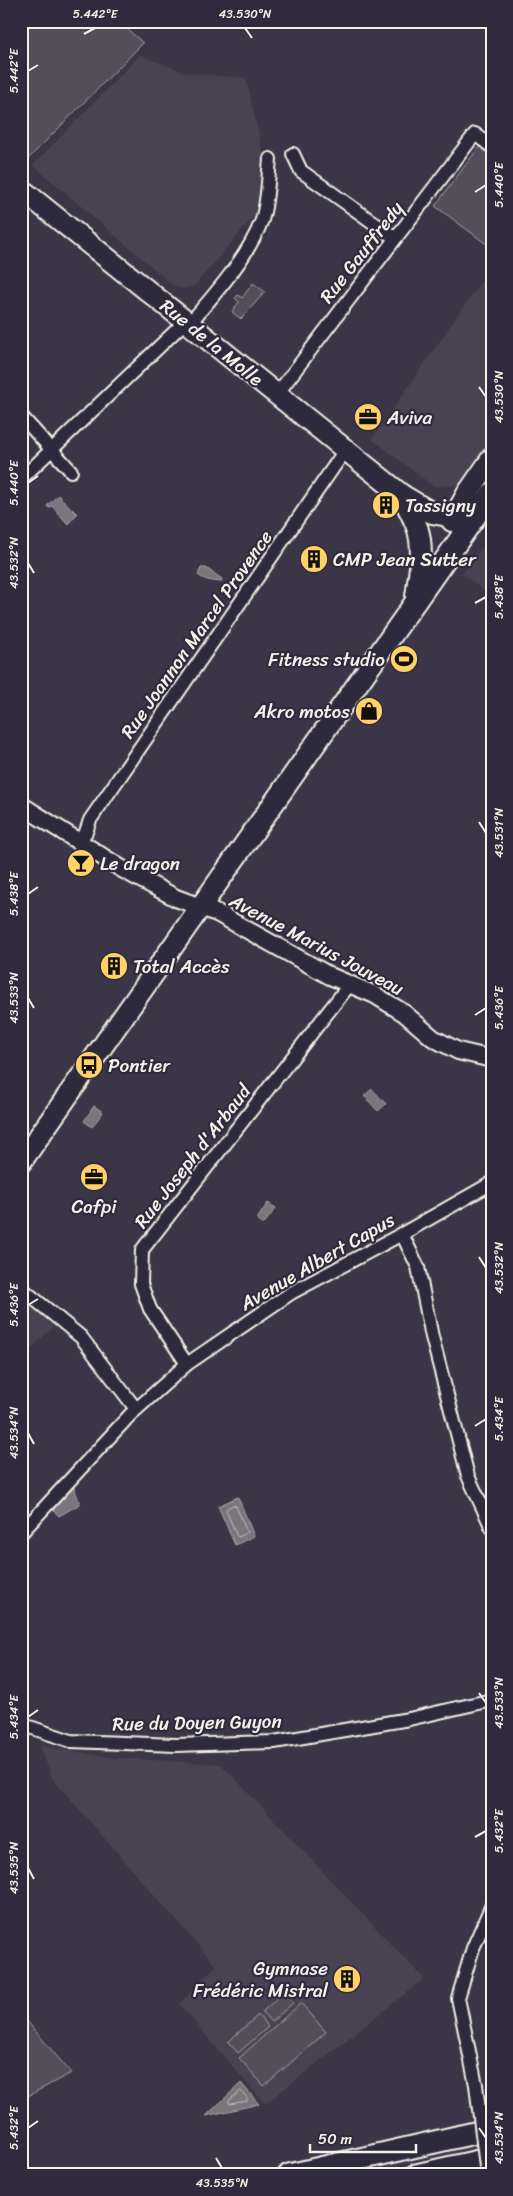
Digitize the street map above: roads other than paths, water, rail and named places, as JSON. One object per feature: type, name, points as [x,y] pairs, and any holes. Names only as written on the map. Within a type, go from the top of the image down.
[{"type":"highway","points":[[289,2175],[492,2129]]},
{"type":"highway","points":[[416,2175],[492,2158]]},
{"type":"main road","name":"Rue de la Molle","points":[[21,188],[402,495],[432,513],[453,518]]},
{"type":"main road","points":[[415,602],[444,543],[453,518],[492,458]]},
{"type":"main road","name":"Rue de la Molle","points":[[402,495],[418,529],[420,542],[421,568],[415,602]]},
{"type":"main road","points":[[453,518],[488,498]]},
{"type":"main road","points":[[21,1162],[488,498]]},
{"type":"street","name":"Rue Gauffredy","points":[[277,394],[475,134],[492,147]]},
{"type":"street","points":[[292,154],[301,171],[395,238]]},
{"type":"street","points":[[21,479],[188,323],[210,299],[254,236],[266,204],[270,159]]},
{"type":"street","points":[[21,416],[71,471]]},
{"type":"street","name":"Rue Joannon Marcel Provence","points":[[79,842],[86,832],[90,820],[346,448]]},
{"type":"street","name":"Avenue Marius Jouveau","points":[[21,805],[122,870],[176,898],[217,913],[290,955],[376,995],[397,1008],[433,1038],[458,1052],[492,1059]]},
{"type":"street","name":"Rue Joseph d'Arbaud","points":[[187,1364],[150,1309],[141,1284],[142,1250],[350,984]]},
{"type":"street","name":"Avenue Albert Capus","points":[[21,1533],[136,1409],[187,1364],[291,1293],[402,1234],[492,1183]]},
{"type":"street","points":[[402,1234],[418,1267],[432,1337],[468,1476],[492,1528]]},
{"type":"street","points":[[21,1288],[81,1337],[136,1409]]},
{"type":"street","name":"Rue du Doyen Guyon","points":[[21,1724],[71,1741],[176,1745],[274,1742],[409,1719],[492,1700]]},
{"type":"street","points":[[487,2175],[476,2085],[458,1998],[473,1948],[492,1905]]},
{"type":"water","points":[[58,495],[77,514],[68,524],[52,506],[49,508],[47,506]]},
{"type":"water","points":[[201,568],[206,568],[222,579],[221,582],[206,580],[198,575]]},
{"type":"water","points":[[372,1089],[386,1104],[378,1111],[364,1096]]},
{"type":"water","points":[[94,1106],[103,1112],[92,1127],[84,1121]]},
{"type":"water","points":[[268,1203],[276,1208],[263,1225],[257,1219]]},
{"type":"water","points":[[74,1487],[80,1504],[59,1516],[53,1510]]},
{"type":"water","points":[[238,1497],[254,1536],[235,1545],[218,1506]]},
{"type":"water","points":[[241,2083],[259,2104],[206,2116]]},
{"type":"place","name":"Aviva","points":[[368,417]]},
{"type":"place","name":"Tassigny","points":[[386,505]]},
{"type":"place","name":"CMP Jean Sutter","points":[[314,559]]},
{"type":"place","name":"Fitness studio","points":[[404,659]]},
{"type":"place","name":"Akro motos","points":[[369,711]]},
{"type":"place","name":"Le dragon","points":[[81,863]]},
{"type":"place","name":"Total Accès","points":[[114,966]]},
{"type":"place","name":"Pontier","points":[[89,1065]]},
{"type":"place","name":"Cafpi","points":[[94,1177]]},
{"type":"place","name":"Gymnase Frédéric Mistral","points":[[347,1979]]}]
